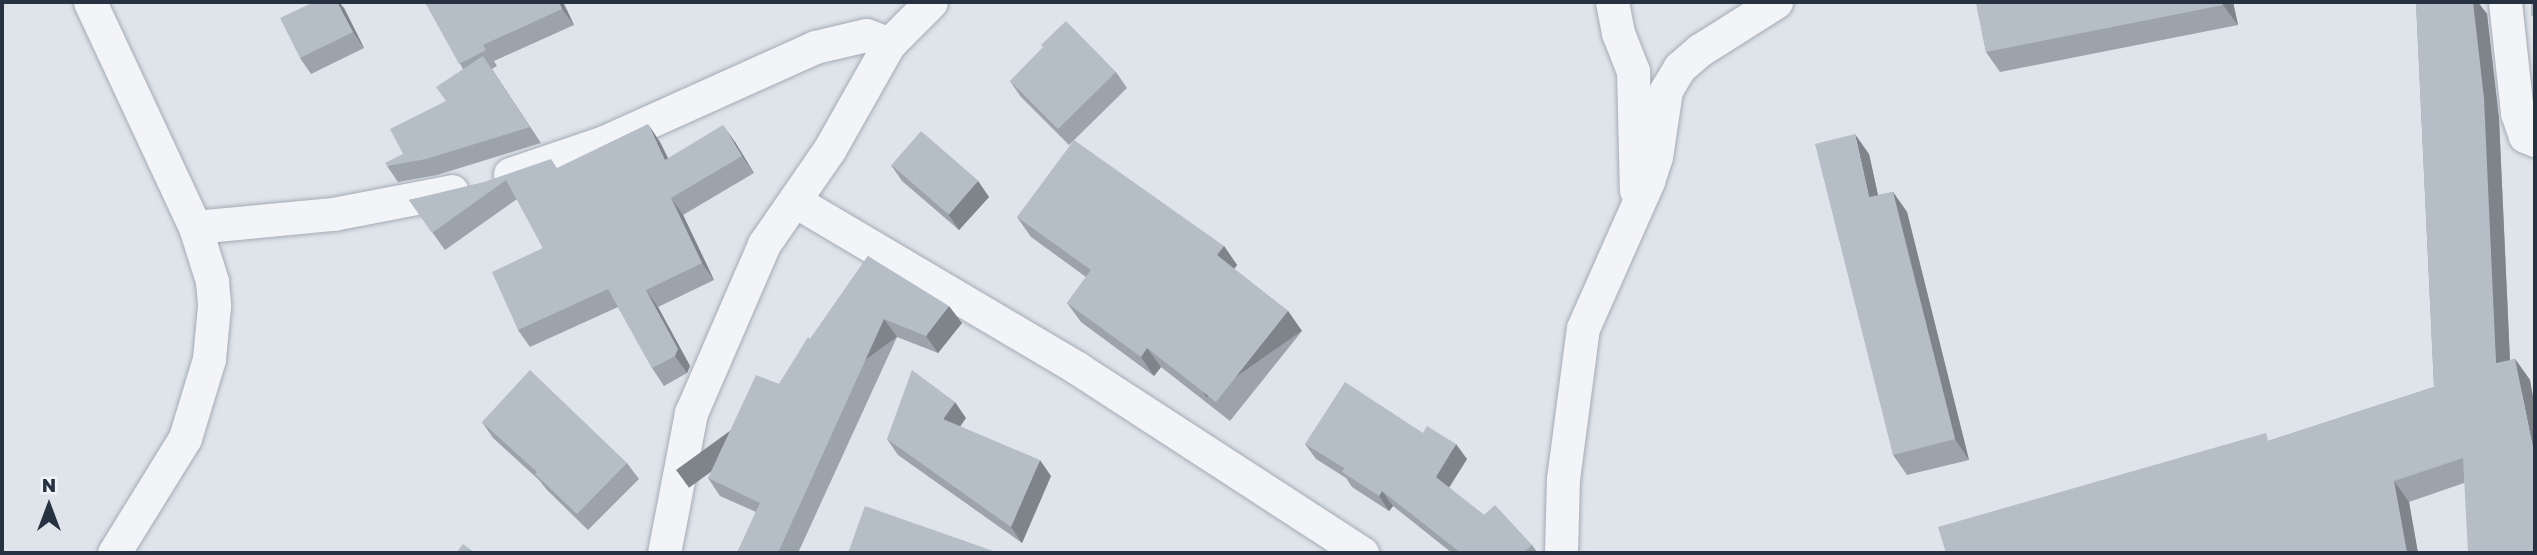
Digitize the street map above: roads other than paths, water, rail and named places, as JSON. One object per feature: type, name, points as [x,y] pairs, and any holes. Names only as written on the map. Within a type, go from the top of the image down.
[{"type":"street","points":[[90,2],[195,227],[213,294],[209,359],[185,438],[114,553]]},
{"type":"street","points":[[664,553],[691,413],[764,244],[829,150],[889,44],[931,2]]},
{"type":"street","points":[[1612,2],[1618,33],[1633,71],[1635,206]]},
{"type":"street","points":[[1561,553],[1563,479],[1583,328],[1656,157],[1665,90],[1679,68],[1700,50],[1776,2]]},
{"type":"street","points":[[2505,2],[2517,113],[2525,136],[2535,140]]},
{"type":"street","points":[[195,227],[333,214],[491,181],[604,142],[815,47],[866,35],[889,44]]},
{"type":"street","points":[[795,201],[1077,368],[1362,553]]}]
